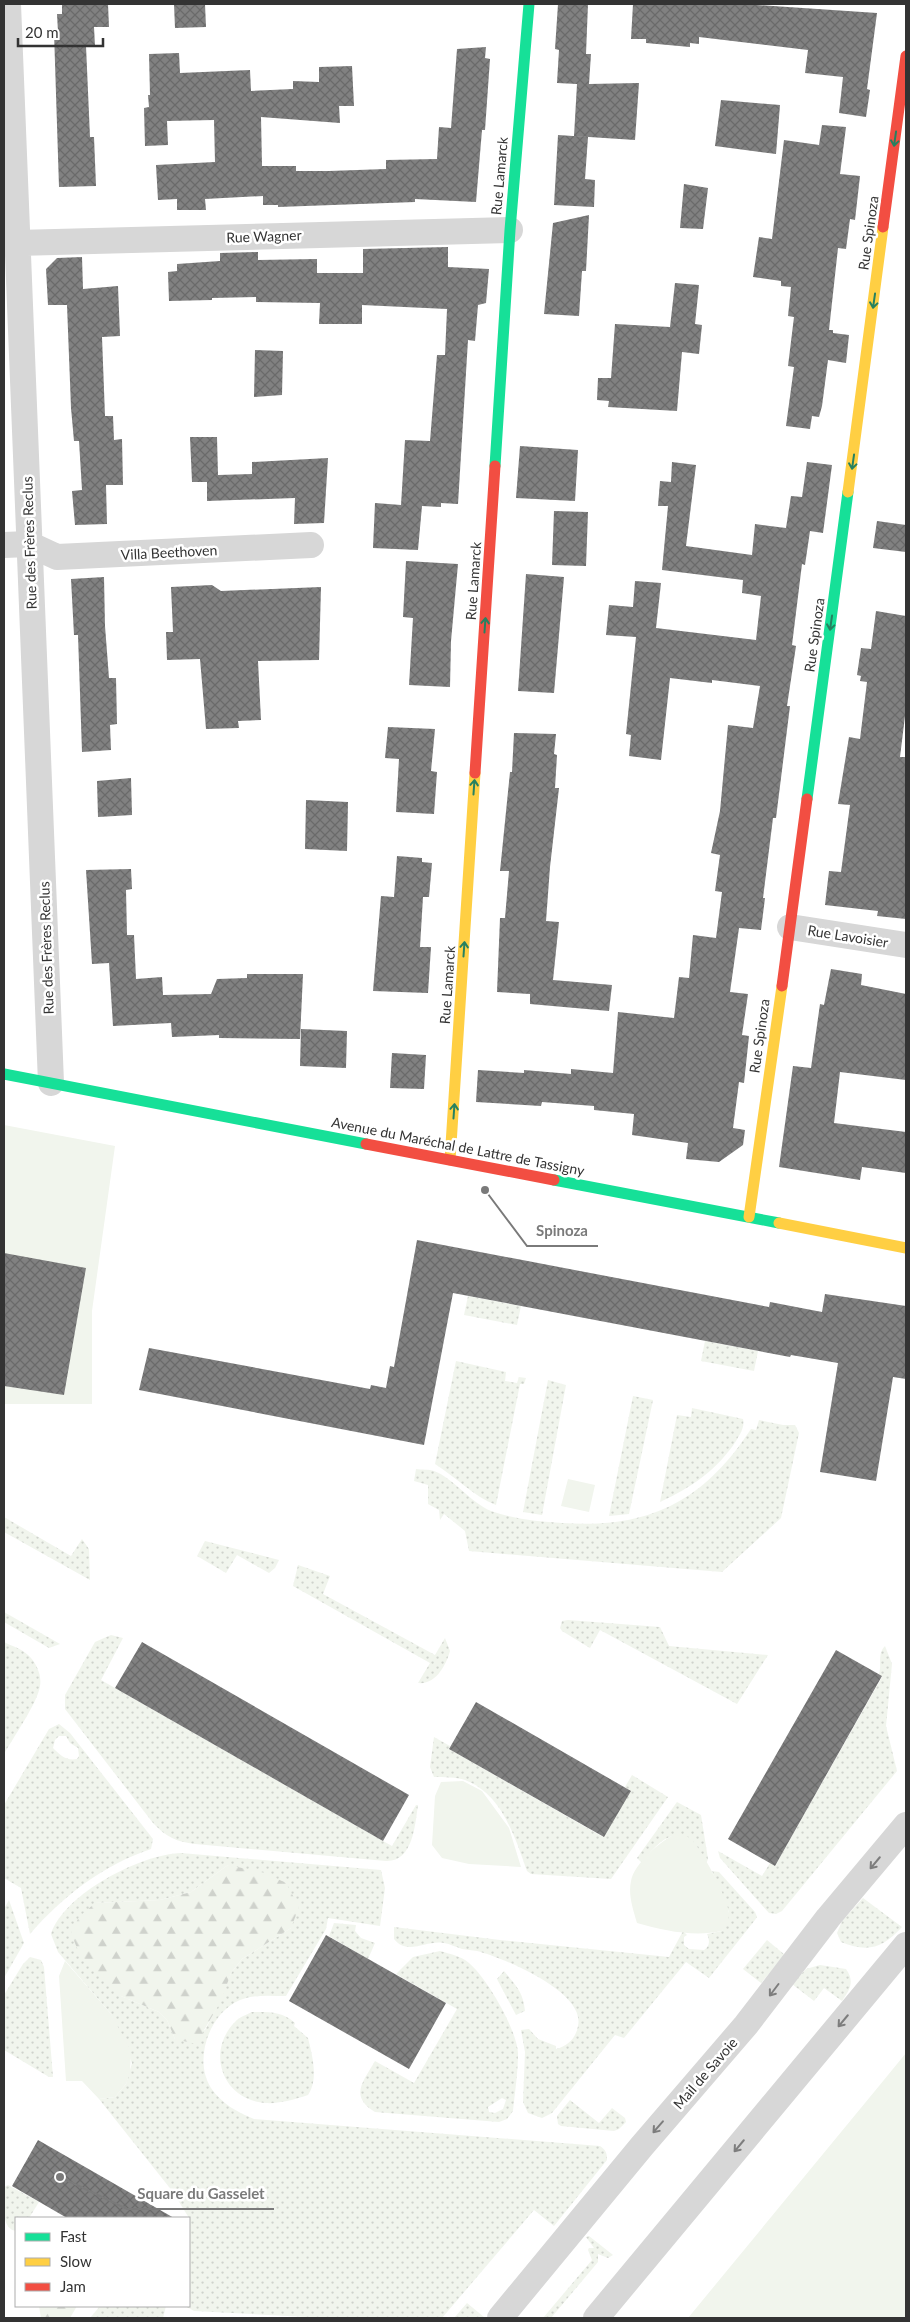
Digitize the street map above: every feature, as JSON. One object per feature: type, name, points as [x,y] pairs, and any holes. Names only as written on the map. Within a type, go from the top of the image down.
[{"type":"street","name":"Rue des Frères Reclus","points":[[8,4],[9,180],[17,243],[51,1083]]},
{"type":"street","name":"Rue Lamarck","points":[[450,1160],[510,230],[529,4]]},
{"type":"street","name":"Rue Spinoza","points":[[749,1217],[790,927],[906,56]]},
{"type":"street","name":"Rue Wagner","points":[[17,243],[510,230]]},
{"type":"street","points":[[4,545],[29,544]]},
{"type":"street","name":"Villa Beethoven","points":[[29,544],[57,557],[311,545]]},
{"type":"street","name":"Rue Lavoisier","points":[[790,927],[906,945]]},
{"type":"street","name":"Avenue du Maréchal de Lattre de Tassigny","points":[[4,1074],[906,1248]]},
{"type":"street","name":"Mail de Savoie","points":[[500,2318],[578,2226],[642,2146],[746,2025],[828,1918],[906,1825]]},
{"type":"street","points":[[596,2318],[906,1945]]},
{"type":"green space","points":[[4,1125],[115,1146],[92,1311],[92,1404],[4,1404]]},
{"type":"green space","points":[[468,1296],[521,1306],[517,1325],[464,1315]]},
{"type":"green space","points":[[705,1341],[758,1351],[754,1371],[701,1361]]},
{"type":"green space","points":[[456,1361],[506,1372],[505,1381],[517,1383],[519,1377],[526,1378],[524,1384],[520,1384],[496,1505],[472,1492],[435,1464]]},
{"type":"green space","points":[[548,1380],[566,1385],[542,1515],[523,1512]]},
{"type":"green space","points":[[633,1396],[653,1400],[629,1514],[609,1516]]},
{"type":"green space","points":[[692,1408],[743,1419],[743,1428],[729,1451],[712,1469],[693,1484],[660,1502],[677,1415],[691,1417]]},
{"type":"green space","points":[[759,1420],[783,1425],[795,1425],[799,1433],[781,1518],[722,1572],[469,1551],[465,1531],[444,1514],[440,1520],[439,1510],[428,1504],[428,1485],[414,1481],[416,1469],[434,1471],[448,1479],[483,1507],[499,1514],[517,1518],[535,1521],[593,1524],[621,1521],[647,1515],[671,1506],[693,1492],[733,1454],[751,1429],[756,1430]]},
{"type":"green space","points":[[568,1479],[595,1485],[589,1512],[561,1506]]},
{"type":"green space","points":[[4,1517],[71,1556],[82,1539],[89,1549],[90,1580],[4,1532]]},
{"type":"green space","points":[[205,1541],[279,1560],[275,1568],[269,1573],[237,1555],[226,1573],[197,1556]]},
{"type":"green space","points":[[298,1565],[330,1576],[323,1594],[435,1655],[445,1638],[450,1651],[443,1668],[430,1681],[418,1683],[430,1663],[293,1586]]},
{"type":"green space","points":[[4,1612],[60,1644],[49,1648],[4,1622]]},
{"type":"green space","points":[[562,1621],[660,1627],[669,1646],[768,1655],[737,1704],[600,1630],[590,1648],[562,1631],[560,1628]]},
{"type":"green space","points":[[111,1635],[123,1638],[101,1680],[392,1846],[416,1805],[418,1805],[414,1832],[407,1849],[395,1860],[386,1861],[195,1844],[183,1842],[167,1835],[153,1823],[65,1709],[65,1695],[95,1642]]},
{"type":"green space","points":[[4,1642],[23,1651],[31,1658],[38,1669],[40,1686],[25,1720],[4,1754]]},
{"type":"green space","points":[[885,1646],[892,1664],[886,1726],[897,1771],[782,1911],[776,1914],[769,1913],[720,1858],[718,1851],[762,1876],[770,1863],[775,1866],[882,1677],[879,1674],[880,1656]]},
{"type":"green space","points":[[59,1724],[70,1733],[153,1839],[151,1849],[116,1864],[85,1883],[56,1907],[30,1934],[21,1888],[4,1878],[4,1805],[49,1729]],"holes":[[[59,1736],[66,1736],[70,1743],[78,1748],[79,1756],[77,1759],[66,1758],[53,1748],[55,1740]]]},
{"type":"green space","points":[[434,1737],[450,1746],[449,1749],[603,1837],[630,1791],[625,1787],[632,1775],[668,1797],[611,1879],[531,1874],[527,1871],[512,1831],[498,1806],[489,1795],[465,1780],[434,1777],[430,1767]]},
{"type":"green space","points":[[463,1781],[482,1791],[509,1828],[521,1867],[469,1864],[442,1858],[432,1845],[435,1796],[441,1782]]},
{"type":"green space","points":[[677,1802],[701,1815],[708,1859],[706,1864],[691,1841],[676,1835],[659,1843],[642,1863],[637,1858]]},
{"type":"green space","points":[[676,1834],[691,1839],[719,1886],[729,1913],[722,1931],[690,1933],[637,1923],[630,1891],[633,1874],[649,1853],[663,1841]]},
{"type":"green space","points":[[181,1853],[381,1870],[385,1888],[380,1926],[328,1918],[326,1929],[286,1996],[257,1996],[240,2000],[229,2006],[212,2026],[204,2051],[206,2077],[215,2094],[230,2107],[254,2119],[600,2146],[605,2150],[607,2160],[554,2226],[534,2210],[442,2318],[325,2318],[194,2311],[187,2307],[190,2307],[190,2217],[173,2192],[99,2099],[115,2097],[126,2084],[132,2063],[111,2014],[58,1952],[51,1934],[59,1919],[87,1891],[106,1879],[146,1860]],"holes":[[[228,1865],[291,1928],[242,1959],[231,1973],[220,2001],[205,2030],[175,2039],[167,2020],[159,2012],[121,1996],[95,1903],[160,1900],[191,1892]]]},
{"type":"green space","points":[[228,1865],[265,1873],[286,1883],[299,1907],[291,1928],[242,1959],[231,1973],[221,2001],[196,2044],[175,2039],[167,2020],[159,2012],[121,1996],[103,1978],[79,1953],[71,1933],[79,1917],[95,1903],[160,1900],[191,1892]]},
{"type":"green space","points":[[712,1871],[719,1872],[755,1912],[757,1917],[755,1920],[709,1978],[686,1962],[624,2038],[615,2035],[552,2113],[542,2118],[528,2113],[523,2102],[525,2052],[521,2030],[529,2029],[538,2039],[556,2046],[556,2049],[564,2046],[571,2041],[578,2026],[577,2013],[569,2001],[557,1989],[541,1978],[489,1955],[444,1943],[405,1946],[399,1944],[394,1939],[394,1927],[669,1957],[683,1931],[687,1935],[684,1937],[684,1945],[689,1949],[704,1950],[709,1943],[707,1934],[722,1931],[729,1912]]},
{"type":"green space","points":[[863,1898],[902,1927],[888,1940],[874,1947],[859,1947],[841,1942],[837,1933],[842,1921]]},
{"type":"green space","points":[[9,1900],[24,1943],[4,1978],[4,1909]]},
{"type":"green space","points":[[334,1923],[356,1925],[355,1931],[361,1938],[375,1943],[368,1959],[329,1936]]},
{"type":"green space","points":[[767,1940],[785,1955],[761,1983],[743,1969]]},
{"type":"green space","points":[[440,1951],[455,1955],[469,1963],[476,1970],[500,2005],[512,2031],[518,2053],[513,2111],[507,2119],[499,2122],[375,2112],[362,2100],[360,2094],[363,2082],[375,2061],[414,2083],[457,2009],[396,1974],[413,1957]],"holes":[[[502,2098],[506,2100],[503,2109],[495,2113],[489,2112],[488,2107]]]},
{"type":"green space","points":[[30,1957],[41,1960],[44,1967],[53,2077],[49,2077],[4,2050],[4,1995],[23,1964]]},
{"type":"green space","points":[[65,1961],[111,2014],[131,2051],[130,2073],[126,2084],[115,2097],[99,2099],[82,2081],[66,2081],[59,1976]]},
{"type":"green space","points":[[820,1965],[846,1969],[851,1982],[842,2001],[824,1988],[814,2001],[792,1984],[806,1969]]},
{"type":"green space","points":[[504,1971],[523,1998],[525,2011],[516,2015],[497,1979]]},
{"type":"green space","points":[[252,2012],[270,2012],[285,2016],[295,2023],[294,2026],[308,2038],[314,2074],[308,2095],[293,2100],[266,2103],[251,2100],[239,2094],[229,2084],[223,2073],[220,2060],[221,2047],[226,2034],[235,2022]]},
{"type":"green space","points":[[906,2053],[906,2318],[688,2318],[879,2086]]},
{"type":"green space","points":[[570,2100],[599,2123],[612,2108],[625,2118],[626,2122],[614,2131],[561,2126],[558,2124],[557,2116]]},
{"type":"green space","points":[[8,2185],[39,2202],[30,2217],[15,2217],[15,2231],[7,2225],[5,2219],[4,2187]]},
{"type":"green space","points":[[589,2236],[613,2255],[608,2258],[598,2254],[598,2262],[551,2318],[543,2318],[592,2260],[588,2250],[589,2248],[594,2248],[586,2237]]},
{"type":"green space","points":[[467,2303],[484,2317],[454,2318]]},
{"type":"green space","points":[[39,2307],[76,2307],[70,2318],[41,2318]]},
{"type":"green space","points":[[99,2307],[166,2307],[163,2318],[90,2318]]},
{"type":"building","points":[[62,4],[108,4],[109,27],[94,27],[95,46],[86,46],[90,137],[94,137],[96,186],[59,187],[54,32],[58,32],[57,14],[62,14]]},
{"type":"building","points":[[174,4],[205,4],[206,27],[175,28]]},
{"type":"building","points":[[558,4],[588,4],[586,54],[591,54],[589,84],[639,83],[635,140],[574,136],[577,84],[557,83],[559,50],[555,49]]},
{"type":"building","points":[[633,4],[742,4],[877,13],[867,89],[870,90],[866,117],[839,113],[843,77],[805,73],[808,50],[699,37],[699,44],[690,43],[690,47],[646,43],[646,39],[631,39]]},
{"type":"building","points":[[486,47],[485,58],[490,59],[485,130],[482,130],[476,202],[415,199],[415,202],[278,207],[278,205],[263,205],[263,196],[205,199],[206,210],[177,210],[177,199],[158,200],[156,165],[215,162],[214,120],[167,121],[168,145],[145,146],[144,108],[149,107],[148,95],[150,95],[149,54],[179,53],[180,73],[250,70],[251,91],[293,89],[293,81],[319,82],[319,67],[352,66],[354,106],[339,106],[340,123],[261,117],[262,166],[296,166],[296,171],[329,171],[386,169],[386,160],[437,159],[439,127],[451,128],[457,49]]},
{"type":"building","points":[[721,100],[780,105],[776,154],[715,146]]},
{"type":"building","points":[[822,125],[846,127],[840,174],[860,176],[855,220],[850,219],[846,249],[838,248],[829,330],[833,330],[833,333],[849,335],[846,363],[828,360],[822,406],[819,417],[812,416],[810,429],[786,426],[794,367],[788,366],[794,317],[788,316],[791,287],[781,286],[781,281],[753,277],[759,237],[772,239],[784,140],[819,145]]},
{"type":"building","points":[[558,135],[588,137],[585,179],[595,180],[594,207],[554,205]]},
{"type":"building","points":[[684,184],[708,188],[703,229],[680,228]]},
{"type":"building","points":[[589,215],[586,271],[582,271],[579,316],[544,314],[553,223]]},
{"type":"building","points":[[448,247],[448,267],[489,269],[486,303],[478,305],[475,341],[468,340],[458,504],[441,503],[441,507],[422,506],[418,550],[373,548],[375,503],[401,505],[405,440],[430,441],[437,355],[445,355],[447,309],[362,305],[362,324],[319,324],[320,303],[256,302],[256,297],[169,301],[168,272],[177,271],[177,264],[220,261],[220,253],[258,252],[258,260],[317,259],[317,273],[363,273],[363,249]]},
{"type":"building","points":[[82,257],[83,289],[118,286],[120,336],[102,337],[105,416],[113,416],[114,440],[122,439],[123,485],[106,485],[107,524],[75,525],[72,491],[82,490],[79,441],[74,441],[71,408],[67,305],[48,305],[46,269],[57,258]]},
{"type":"building","points":[[675,283],[699,285],[695,324],[702,325],[699,354],[682,352],[677,411],[608,407],[609,401],[597,400],[598,378],[611,378],[615,324],[670,327]]},
{"type":"building","points":[[255,350],[283,351],[282,395],[254,397]]},
{"type":"building","points":[[190,437],[217,437],[218,475],[252,474],[252,462],[328,458],[324,523],[294,524],[295,498],[207,501],[207,482],[192,482]]},
{"type":"building","points":[[520,446],[578,450],[575,501],[516,498]]},
{"type":"building","points":[[672,462],[696,465],[686,546],[752,555],[755,524],[786,528],[791,496],[802,497],[807,462],[832,465],[823,533],[810,531],[805,565],[802,564],[792,645],[796,646],[787,706],[790,706],[776,818],[773,818],[761,930],[739,928],[730,992],[748,994],[742,1035],[749,1036],[744,1083],[739,1082],[733,1128],[745,1130],[743,1145],[719,1162],[686,1159],[688,1143],[632,1135],[634,1114],[594,1110],[594,1106],[542,1102],[541,1106],[476,1102],[478,1070],[524,1073],[524,1070],[571,1074],[571,1069],[613,1073],[618,1012],[674,1018],[679,977],[689,978],[693,935],[716,938],[722,892],[715,891],[720,855],[711,853],[720,811],[728,725],[753,728],[760,686],[712,680],[712,683],[670,678],[661,760],[629,756],[631,735],[626,734],[636,637],[606,635],[609,605],[633,607],[635,581],[661,583],[656,628],[756,640],[761,596],[742,593],[743,580],[662,570],[668,506],[658,506],[660,481],[671,482]]},
{"type":"building","points":[[554,511],[588,512],[586,566],[552,565]]},
{"type":"building","points":[[877,521],[906,525],[906,552],[873,548]]},
{"type":"building","points":[[406,561],[458,564],[451,641],[450,687],[409,685],[413,618],[403,617]]},
{"type":"building","points":[[526,574],[564,577],[554,693],[518,691]]},
{"type":"building","points":[[104,577],[109,678],[116,678],[117,724],[110,725],[111,750],[82,752],[78,635],[74,635],[71,579]]},
{"type":"building","points":[[212,585],[221,591],[321,587],[319,660],[258,661],[261,720],[238,721],[239,728],[206,729],[200,659],[167,660],[166,632],[173,632],[171,587]]},
{"type":"building","points":[[876,611],[906,616],[906,708],[900,757],[906,757],[906,919],[877,916],[878,911],[825,905],[829,871],[841,872],[850,805],[838,804],[849,737],[860,739],[867,682],[860,681],[861,676],[857,675],[861,648],[871,649]]},
{"type":"building","points":[[388,727],[435,729],[431,771],[437,772],[434,814],[396,812],[399,759],[385,758]]},
{"type":"building","points":[[514,733],[556,734],[554,754],[557,755],[555,788],[559,788],[546,921],[559,922],[553,980],[612,985],[609,1011],[530,1004],[530,994],[497,992],[500,918],[505,918],[509,871],[500,871],[510,772],[512,772]]},
{"type":"building","points":[[131,778],[132,815],[98,817],[97,781]]},
{"type":"building","points":[[306,800],[348,802],[347,851],[305,849]]},
{"type":"building","points":[[397,856],[422,858],[422,862],[432,863],[429,897],[423,897],[420,947],[431,947],[428,993],[373,991],[381,896],[394,897]]},
{"type":"building","points":[[131,869],[132,889],[126,890],[127,935],[134,935],[136,979],[162,977],[163,995],[211,994],[217,979],[247,978],[247,974],[303,974],[300,1039],[219,1038],[219,1035],[172,1037],[171,1023],[113,1026],[109,963],[92,964],[86,870]]},
{"type":"building","points":[[831,969],[862,974],[861,985],[906,994],[906,1080],[840,1072],[834,1123],[906,1132],[906,1173],[862,1167],[860,1180],[779,1167],[793,1066],[811,1068],[820,1004],[824,1005]]},
{"type":"building","points":[[301,1029],[347,1031],[346,1068],[300,1066]]},
{"type":"building","points":[[392,1053],[426,1055],[424,1089],[390,1088]]},
{"type":"building","points":[[417,1240],[769,1307],[770,1302],[822,1312],[825,1294],[906,1306],[906,1379],[893,1377],[876,1481],[820,1472],[838,1363],[791,1355],[790,1357],[453,1293],[424,1445],[139,1390],[149,1348],[370,1389],[371,1385],[386,1388],[390,1366],[394,1367]]},
{"type":"building","points":[[4,1253],[86,1268],[64,1395],[4,1386]]},
{"type":"building","points":[[142,1642],[409,1795],[383,1841],[115,1688]]},
{"type":"building","points":[[836,1650],[882,1676],[775,1866],[728,1839]]},
{"type":"building","points":[[476,1702],[631,1791],[604,1837],[449,1749]]},
{"type":"building","points":[[326,1935],[446,2003],[409,2069],[289,2001]]},
{"type":"building","points":[[38,2140],[172,2217],[65,2217],[12,2186]]},
{"type":"traffic: fast","points":[[495,466],[510,230],[529,4]]},
{"type":"traffic: fast","points":[[807,799],[848,492]]},
{"type":"traffic: fast","points":[[4,1074],[366,1144]]},
{"type":"traffic: fast","points":[[554,1180],[779,1223]]},
{"type":"traffic: slow","points":[[848,492],[883,227]]},
{"type":"traffic: slow","points":[[450,1160],[475,773]]},
{"type":"traffic: slow","points":[[749,1217],[782,986]]},
{"type":"traffic: slow","points":[[779,1223],[906,1248]]},
{"type":"traffic: jam","points":[[883,227],[906,56]]},
{"type":"traffic: jam","points":[[475,773],[495,466]]},
{"type":"traffic: jam","points":[[782,986],[807,799]]},
{"type":"traffic: jam","points":[[366,1144],[554,1180]]},
{"type":"place","name":"Spinoza","points":[[485,1190]]},
{"type":"place","name":"Square du Gasselet","points":[[60,2177]]}]
